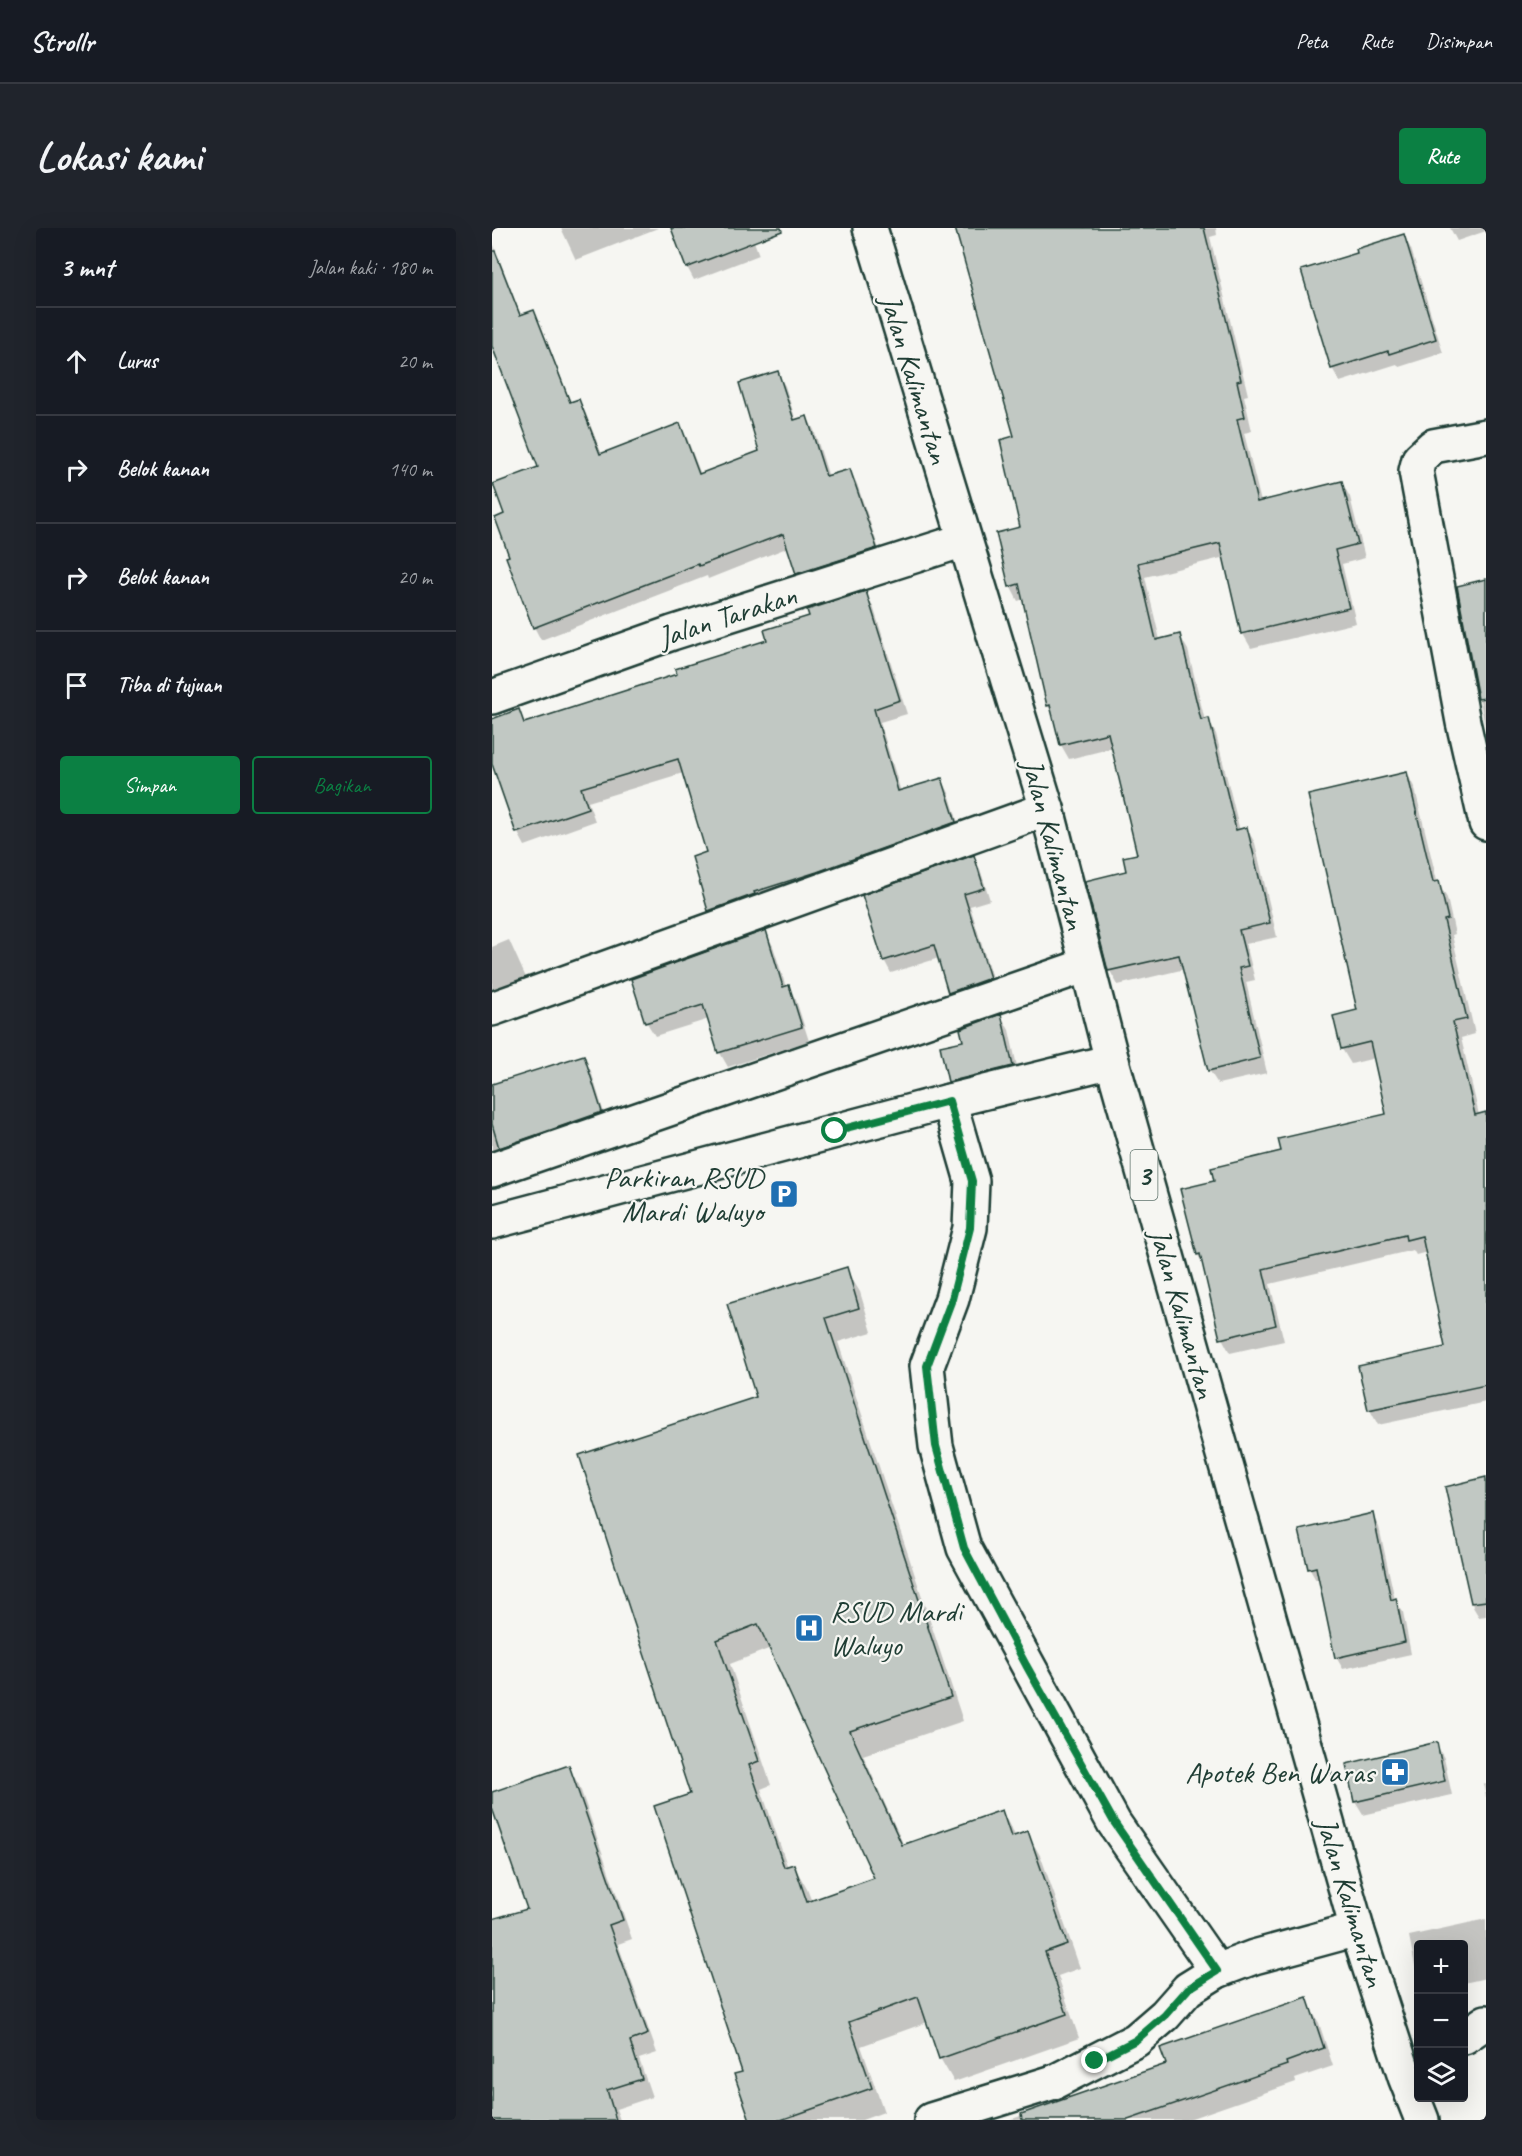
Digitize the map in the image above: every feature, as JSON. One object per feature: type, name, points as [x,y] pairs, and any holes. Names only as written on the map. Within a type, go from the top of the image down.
[{"type":"main road","name":"Jalan Kalimantan","points":[[870,228],[1047,809],[1112,1061],[1357,1929],[1412,2073],[1422,2120]]},
{"type":"main road","points":[[1486,436],[1433,446],[1419,459],[1416,471],[1463,722],[1486,823]]},
{"type":"main road","name":"Jalan Tarakan","points":[[492,697],[672,633],[964,540]]},
{"type":"main road","points":[[492,1009],[1047,809]]},
{"type":"main road","points":[[492,1170],[1087,965]]},
{"type":"main road","points":[[492,1222],[949,1101],[1112,1061]]},
{"type":"main road","points":[[949,1101],[972,1181],[970,1228],[952,1299],[927,1366],[936,1446],[964,1548],[1114,1822],[1217,1971]]},
{"type":"main road","points":[[931,2120],[1054,2082],[1136,2040],[1165,2015],[1188,1989],[1217,1971],[1254,1957],[1357,1929]]},
{"type":"main road","points":[[1468,2034],[1486,2022]]},
{"type":"building","points":[[671,228],[781,228],[782,231],[686,268]]},
{"type":"building","points":[[955,228],[1204,228],[1241,380],[1237,381],[1245,417],[1237,419],[1257,502],[1342,481],[1358,544],[1335,550],[1349,608],[1241,634],[1220,543],[1138,563],[1156,640],[1180,634],[1201,720],[1209,718],[1236,830],[1247,827],[1270,923],[1239,930],[1248,966],[1239,968],[1260,1058],[1208,1071],[1179,955],[1108,971],[1085,881],[1126,871],[1123,857],[1137,854],[1108,733],[1060,745],[1050,705],[1047,706],[1019,584],[1009,587],[996,533],[1020,527],[1000,440],[1014,436]]},
{"type":"building","points":[[1404,234],[1436,339],[1331,369],[1301,270],[1357,253],[1356,249]]},
{"type":"building","points":[[492,251],[495,251],[520,315],[534,310],[570,402],[579,399],[600,454],[680,423],[699,474],[759,451],[739,383],[778,371],[794,420],[807,416],[826,476],[850,469],[877,548],[796,574],[783,534],[699,566],[698,564],[533,628],[506,557],[509,556],[495,518],[504,514],[493,484],[538,467],[492,346]]},
{"type":"building","points":[[1486,579],[1486,698],[1478,699],[1457,586]]},
{"type":"building","points":[[866,591],[900,700],[874,709],[898,791],[942,778],[956,822],[754,892],[755,894],[708,911],[692,857],[706,852],[678,759],[581,788],[588,808],[516,833],[492,764],[492,719],[519,709],[524,723],[677,674],[675,669],[767,640],[764,630],[809,616],[807,610]]},
{"type":"building","points":[[1407,772],[1433,882],[1439,881],[1448,919],[1444,920],[1467,1019],[1453,1022],[1475,1115],[1486,1112],[1486,1385],[1368,1410],[1358,1366],[1445,1347],[1422,1236],[1406,1240],[1405,1235],[1263,1269],[1276,1325],[1220,1339],[1200,1254],[1197,1255],[1180,1189],[1214,1181],[1211,1168],[1281,1151],[1278,1139],[1386,1114],[1370,1042],[1341,1049],[1333,1016],[1357,1010],[1308,795]]},
{"type":"building","points":[[974,855],[984,888],[964,894],[990,978],[948,993],[934,945],[883,961],[862,895]]},
{"type":"building","points":[[766,930],[783,987],[789,985],[802,1027],[718,1053],[703,1005],[645,1023],[631,979]]},
{"type":"building","points":[[1001,1014],[1013,1066],[948,1082],[940,1046],[963,1041],[960,1029]]},
{"type":"building","points":[[584,1055],[602,1112],[499,1148],[492,1124],[492,1084]]},
{"type":"building","points":[[847,1267],[859,1308],[826,1318],[951,1697],[850,1731],[902,1845],[1002,1810],[1011,1837],[1028,1831],[1067,1944],[1045,1952],[1067,2014],[939,2059],[918,1997],[849,2022],[872,2088],[781,2120],[750,2120],[734,2074],[742,2072],[654,1806],[690,1794],[579,1455],[756,1397],[727,1304]],"holes":[[[758,1624],[874,1878],[807,1902],[794,1864],[784,1867],[749,1765],[759,1761],[717,1640]]]},
{"type":"building","points":[[1486,1477],[1486,1601],[1471,1603],[1445,1487]]},
{"type":"building","points":[[1373,1513],[1391,1600],[1396,1598],[1405,1642],[1335,1658],[1316,1567],[1308,1569],[1299,1530]]},
{"type":"building","name":"Apotek Ben Waras","points":[[1437,1742],[1445,1781],[1354,1802],[1346,1764]]},
{"type":"building","points":[[569,1765],[623,1920],[609,1925],[648,2034],[630,2041],[642,2079],[607,2090],[616,2120],[492,2120],[492,1919],[527,1909],[492,1808],[492,1792]]},
{"type":"building","points":[[1307,1997],[1324,2048],[1286,2062],[1287,2065],[1128,2120],[1022,2120],[1021,2114],[1166,2064],[1160,2048]]},
{"type":"place","name":"Parkiran RSUD Mardi Waluyo","points":[[784,1194]]},
{"type":"place","name":"RSUD Mardi Waluyo","points":[[809,1628]]},
{"type":"place","name":"Apotek Ben Waras","points":[[1395,1772]]},
{"type":"route","points":[[835,1131],[949,1101],[972,1181],[970,1228],[952,1299],[927,1366],[936,1446],[964,1548],[1114,1822],[1217,1971],[1188,1989],[1165,2015],[1136,2040],[1095,2061]]}]
